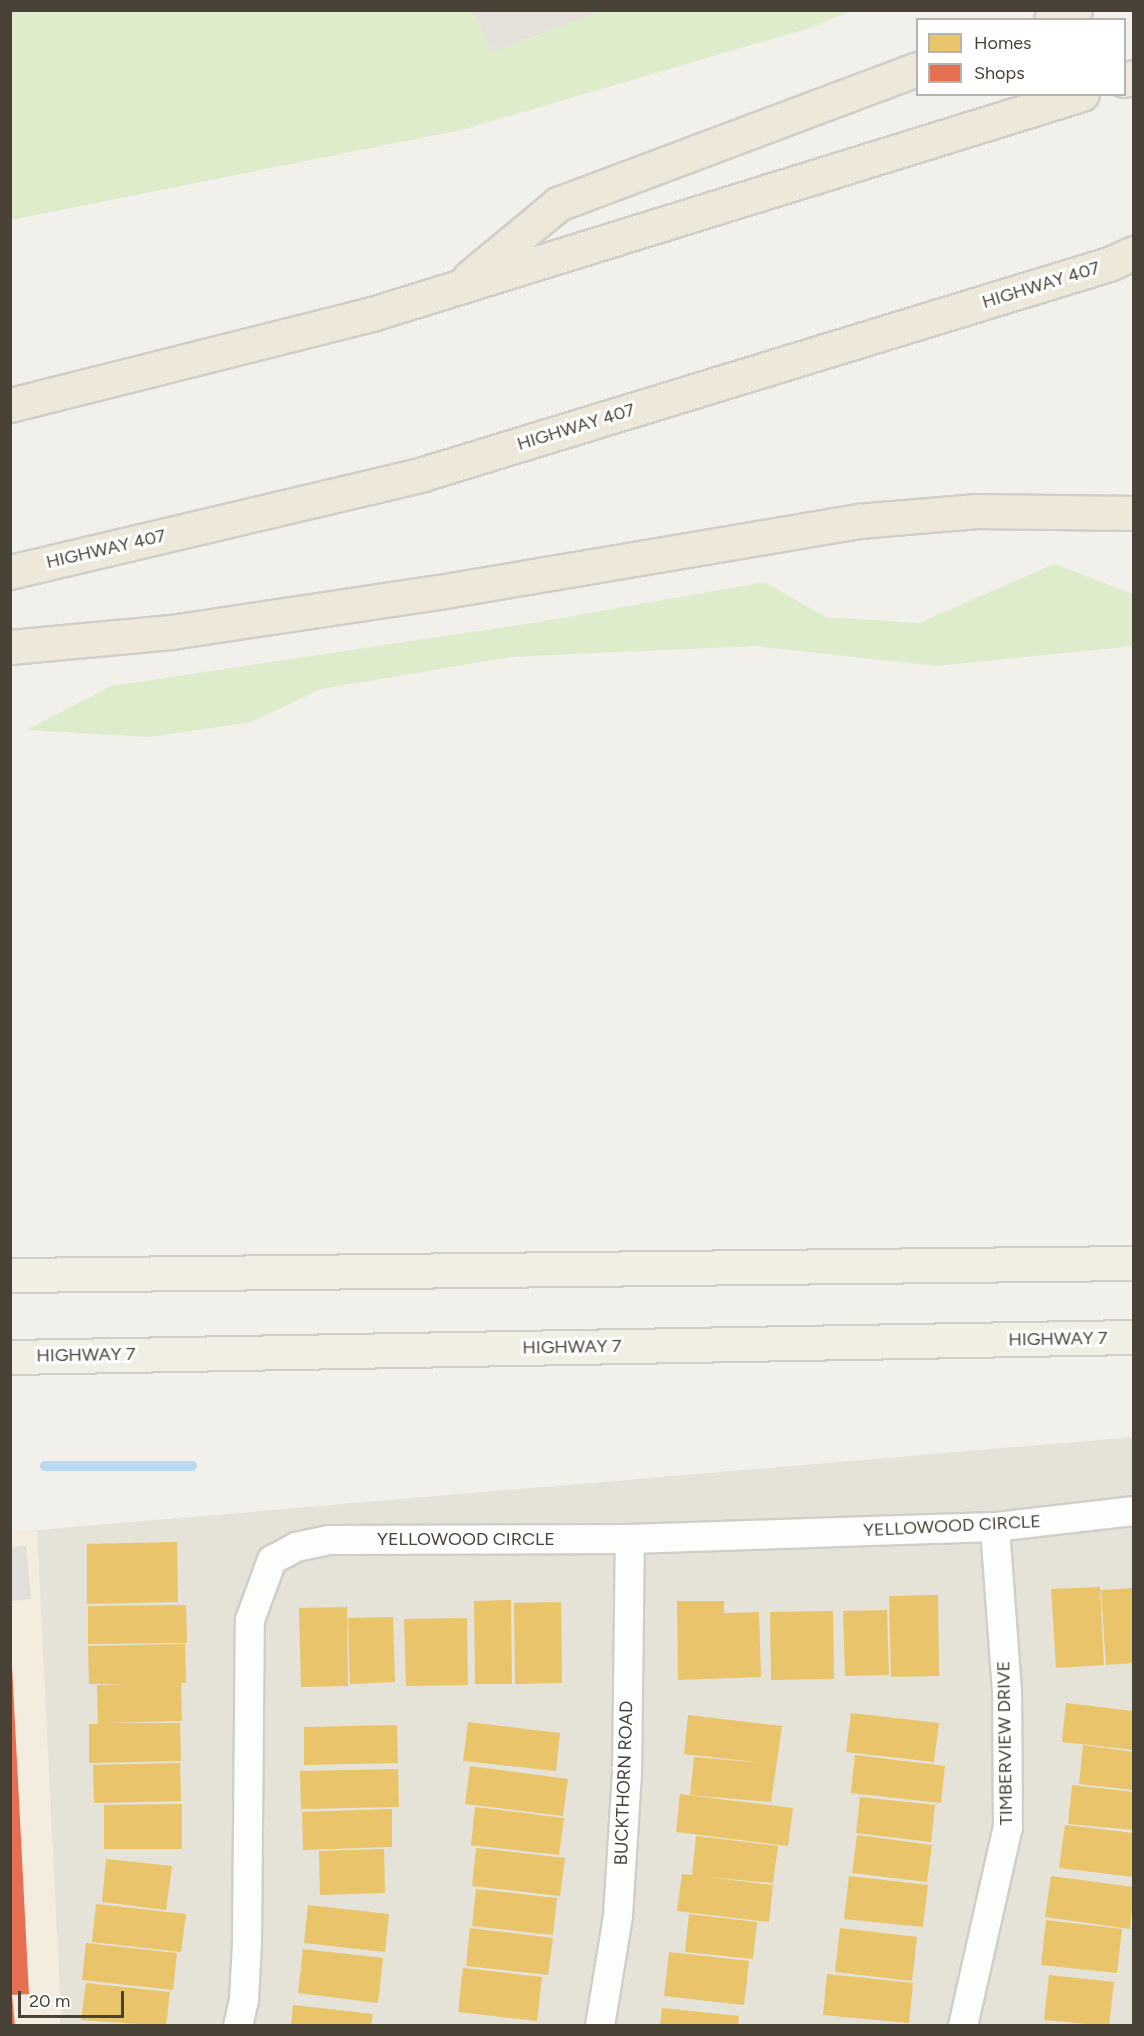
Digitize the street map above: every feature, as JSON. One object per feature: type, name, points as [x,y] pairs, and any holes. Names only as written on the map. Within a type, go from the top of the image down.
[{"type":"highway","points":[[1056,18],[1075,10]]},
{"type":"highway","points":[[458,288],[558,204],[916,70]]},
{"type":"highway","points":[[10,405],[372,314],[1076,96]]},
{"type":"highway","name":"HIGHWAY 407","points":[[10,572],[423,474],[1109,264],[1134,254]]},
{"type":"highway","points":[[10,647],[171,632],[439,592],[858,520],[977,511],[1134,513]]},
{"type":"main road","points":[[10,1275],[1134,1263]]},
{"type":"main road","name":"HIGHWAY 7","points":[[10,1357],[1134,1337]]},
{"type":"street","name":"YELLOWOOD CIRCLE","points":[[238,2025],[243,2000],[247,1943],[250,1620],[272,1560],[296,1547],[329,1539],[630,1539],[995,1527],[1134,1511]]},
{"type":"street","name":"TIMBERVIEW DRIVE","points":[[963,2025],[1008,1827],[1006,1691],[995,1527]]},
{"type":"street","name":"BUCKTHORN ROAD","points":[[600,2025],[620,1892],[627,1773],[630,1539]]},
{"type":"shaded area","points":[[472,11],[603,11],[492,52]]},
{"type":"shaded area","points":[[1133,1437],[1133,2025],[59,2025],[37,1530]]},
{"type":"shaded area","points":[[37,1530],[61,2015],[59,2025],[11,2025],[10,1531]]},
{"type":"shaded area","points":[[26,1546],[31,1599],[11,1601],[11,1547]]},
{"type":"green space","points":[[11,10],[472,11],[492,52],[603,11],[850,11],[813,27],[465,129],[11,220]]},
{"type":"green space","points":[[1054,564],[1133,594],[1133,646],[936,666],[754,646],[510,657],[321,689],[252,722],[150,737],[26,730],[111,686],[539,622],[765,582],[825,617],[919,623]]},
{"type":"building: Homes","points":[[177,1542],[178,1602],[87,1604],[87,1544]]},
{"type":"building: Homes","points":[[1100,1587],[1104,1665],[1056,1668],[1051,1589]]},
{"type":"building: Homes","points":[[1134,1588],[1134,1663],[1106,1665],[1101,1590]]},
{"type":"building: Homes","points":[[938,1595],[939,1676],[891,1677],[889,1596]]},
{"type":"building: Homes","points":[[511,1600],[512,1684],[475,1684],[474,1601]]},
{"type":"building: Homes","points":[[677,1601],[724,1601],[724,1613],[759,1612],[761,1677],[678,1680]]},
{"type":"building: Homes","points":[[561,1602],[562,1683],[515,1684],[514,1603]]},
{"type":"building: Homes","points":[[186,1605],[187,1643],[88,1644],[88,1606]]},
{"type":"building: Homes","points":[[347,1607],[348,1686],[301,1687],[299,1608]]},
{"type":"building: Homes","points":[[887,1610],[889,1675],[845,1676],[843,1611]]},
{"type":"building: Homes","points":[[833,1611],[834,1679],[771,1680],[770,1612]]},
{"type":"building: Homes","points":[[393,1617],[395,1682],[350,1684],[348,1618]]},
{"type":"building: Homes","points":[[467,1618],[468,1685],[406,1686],[404,1619]]},
{"type":"building: Homes","points":[[185,1644],[186,1683],[181,1683],[182,1721],[105,1723],[180,1723],[181,1761],[89,1763],[89,1724],[98,1724],[97,1685],[126,1684],[89,1684],[88,1646]]},
{"type":"building: Homes","points":[[1066,1703],[1134,1711],[1134,1750],[1062,1742]]},
{"type":"building: Homes","points":[[851,1713],[939,1723],[934,1762],[846,1752]]},
{"type":"building: Homes","points":[[688,1715],[782,1726],[771,1802],[690,1795],[694,1757],[765,1763],[684,1754]]},
{"type":"building: Homes","points":[[468,1722],[560,1733],[556,1771],[463,1761]]},
{"type":"building: Homes","points":[[397,1725],[398,1763],[304,1765],[304,1727]]},
{"type":"building: Homes","points":[[1083,1745],[1134,1752],[1134,1790],[1079,1784]]},
{"type":"building: Homes","points":[[855,1755],[945,1766],[941,1803],[851,1793]]},
{"type":"building: Homes","points":[[180,1763],[181,1801],[94,1803],[93,1765]]},
{"type":"building: Homes","points":[[470,1766],[568,1779],[563,1816],[465,1804]]},
{"type":"building: Homes","points":[[398,1769],[399,1807],[301,1809],[300,1771]]},
{"type":"building: Homes","points":[[1072,1785],[1134,1792],[1134,1830],[1068,1824]]},
{"type":"building: Homes","points":[[680,1794],[793,1808],[788,1846],[676,1832]]},
{"type":"building: Homes","points":[[860,1797],[935,1805],[931,1842],[856,1833]]},
{"type":"building: Homes","points":[[182,1804],[182,1849],[104,1849],[104,1805]]},
{"type":"building: Homes","points":[[475,1807],[564,1818],[559,1855],[471,1845]]},
{"type":"building: Homes","points":[[392,1809],[392,1847],[303,1850],[302,1812]]},
{"type":"building: Homes","points":[[1065,1825],[1134,1833],[1134,1877],[1059,1868]]},
{"type":"building: Homes","points":[[857,1835],[932,1845],[927,1882],[852,1873]]},
{"type":"building: Homes","points":[[696,1836],[778,1846],[773,1883],[706,1877],[773,1885],[769,1922],[677,1911],[682,1874],[692,1875]]},
{"type":"building: Homes","points":[[476,1848],[565,1858],[560,1896],[472,1886]]},
{"type":"building: Homes","points":[[384,1849],[385,1893],[320,1895],[319,1851]]},
{"type":"building: Homes","points":[[106,1859],[172,1866],[166,1910],[102,1902]]},
{"type":"building: Homes","points":[[849,1876],[928,1885],[923,1927],[844,1919]]},
{"type":"building: Homes","points":[[1051,1876],[1134,1887],[1130,1929],[1045,1917]]},
{"type":"building: Homes","points":[[476,1889],[557,1898],[553,1935],[472,1926]]},
{"type":"building: Homes","points":[[96,1904],[186,1914],[181,1952],[92,1942]]},
{"type":"building: Homes","points":[[308,1905],[389,1914],[385,1952],[304,1943]]},
{"type":"building: Homes","points":[[689,1914],[757,1922],[753,1959],[685,1952]]},
{"type":"building: Homes","points":[[1046,1920],[1122,1929],[1117,1973],[1041,1965]]},
{"type":"building: Homes","points":[[470,1928],[553,1938],[548,1975],[466,1966]]},
{"type":"building: Homes","points":[[840,1928],[917,1937],[912,1981],[835,1972]]},
{"type":"building: Homes","points":[[86,1943],[177,1953],[173,1990],[82,1980]]},
{"type":"building: Homes","points":[[303,1949],[383,1958],[378,2003],[298,1993]]},
{"type":"building: Homes","points":[[669,1952],[749,1961],[744,2005],[664,1996]]},
{"type":"building: Homes","points":[[463,1968],[542,1977],[537,2021],[458,2012]]},
{"type":"building: Homes","points":[[827,1974],[913,1983],[909,2023],[823,2015]]},
{"type":"building: Homes","points":[[1049,1975],[1114,1982],[1109,2026],[1044,2020]]},
{"type":"building: Homes","points":[[86,1983],[170,1992],[166,2026],[81,2020]]},
{"type":"building: Homes","points":[[293,2005],[373,2014],[371,2026],[291,2026]]},
{"type":"building: Homes","points":[[662,2008],[739,2016],[738,2026],[660,2026]]},
{"type":"building: Shops","points":[[10,1627],[29,1994],[12,1995],[15,2026],[10,2026]]},
{"type":"waterway","points":[[45,1466],[192,1466]]}]
